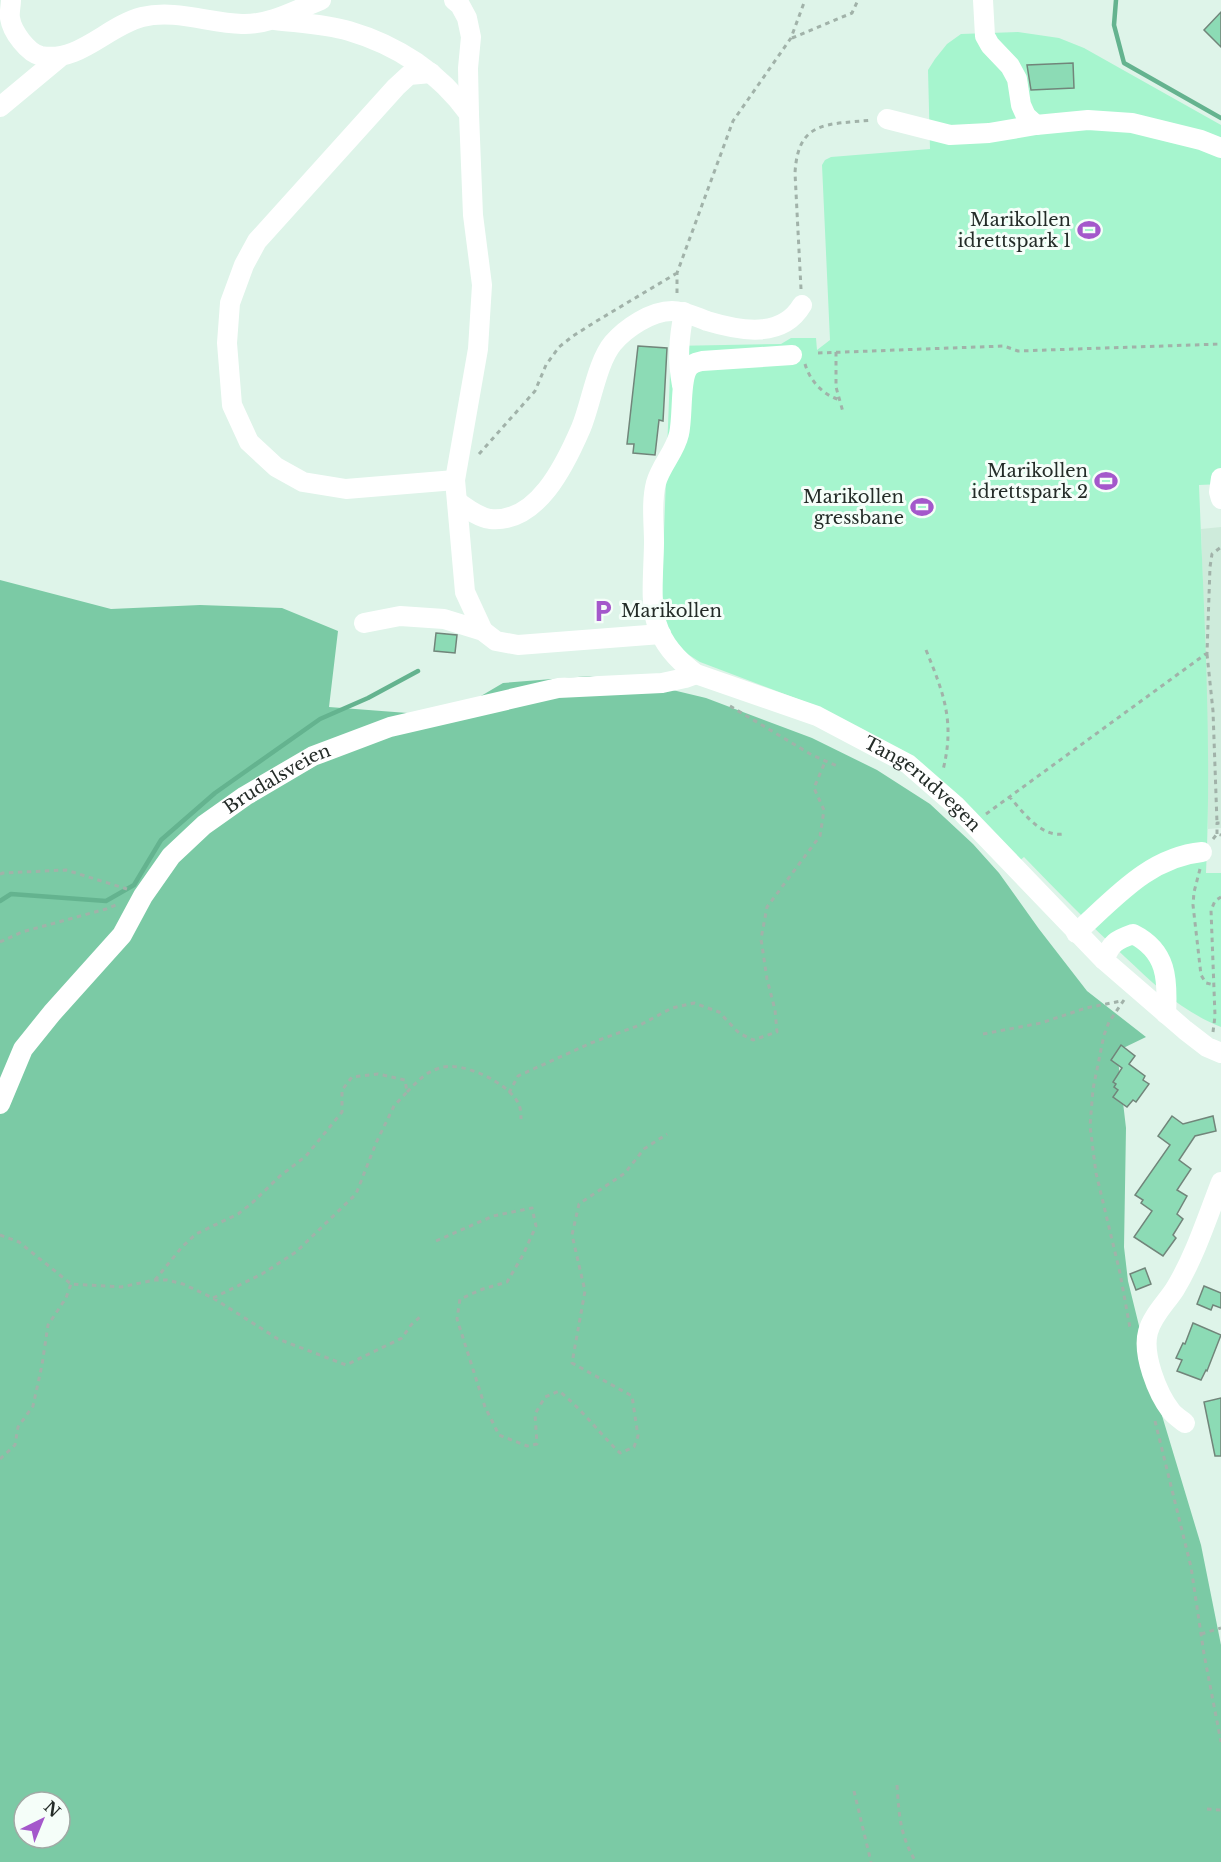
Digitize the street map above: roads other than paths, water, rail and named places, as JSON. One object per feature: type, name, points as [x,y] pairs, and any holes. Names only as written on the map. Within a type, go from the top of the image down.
[{"type":"street","points":[[11,0],[10,19],[21,40],[38,55],[59,58]]},
{"type":"street","points":[[0,107],[59,58],[80,50],[114,28],[142,17],[172,15],[244,24],[273,20],[321,0]]},
{"type":"street","points":[[454,0],[460,5],[467,18],[471,37],[468,68],[473,215],[482,285],[478,349],[455,480],[465,592],[483,631]]},
{"type":"street","points":[[983,0],[985,36],[1010,66],[1017,79],[1021,105],[1026,116],[1036,125]]},
{"type":"street","points":[[273,20],[347,30],[388,45],[431,73],[455,94],[469,114]]},
{"type":"street","points":[[431,73],[409,75],[396,87],[258,241],[236,283],[230,303],[227,343],[232,405],[249,442],[276,467],[303,482],[346,489],[455,480]]},
{"type":"street","points":[[887,119],[950,135],[989,133],[1036,125],[1088,120],[1132,123],[1201,140],[1221,148]]},
{"type":"street","points":[[458,502],[474,514],[489,519],[510,518],[529,509],[545,494],[581,428],[611,346],[633,326],[669,311],[684,312],[724,326],[752,330],[776,328],[787,323],[802,305]]},
{"type":"street","points":[[683,394],[678,363],[678,339],[684,312]]},
{"type":"street","points":[[696,674],[673,654],[653,615],[654,496],[659,475],[679,433],[685,374],[688,368],[698,362],[715,359],[798,358]]},
{"type":"street","points":[[1221,478],[1219,484],[1221,499]]},
{"type":"street","points":[[364,623],[400,615],[419,616],[444,620],[483,631],[496,641],[518,645],[661,634]]},
{"type":"street","name":"Tangerudvegen","points":[[696,674],[817,716],[908,764],[938,789],[1104,960],[1129,994],[1166,1014],[1214,1050]]},
{"type":"street","name":"Brudalsveien","points":[[0,1104],[23,1049],[122,935],[143,896],[171,856],[204,825],[244,796],[313,756],[390,727],[543,690],[574,686],[662,683],[696,674]]},
{"type":"street","points":[[1076,933],[1151,868],[1176,856],[1202,852]]},
{"type":"street","points":[[1104,960],[1110,946],[1121,938],[1133,934],[1148,941],[1157,952],[1163,968],[1167,990],[1166,1014]]},
{"type":"street","points":[[1185,1423],[1172,1412],[1157,1386],[1146,1347],[1148,1331],[1159,1310],[1175,1288],[1201,1233],[1221,1182]]},
{"type":"waterway","points":[[1116,0],[1114,25],[1124,63],[1221,118]]},
{"type":"waterway","points":[[0,901],[11,894],[106,901],[134,885],[161,840],[215,793],[320,719],[368,698],[418,671]]},
{"type":"place","name":"Marikollen idrettspark 1","points":[[1089,230]]},
{"type":"place","name":"Marikollen idrettspark 2","points":[[1106,481]]},
{"type":"place","name":"Marikollen gressbane","points":[[922,507]]},
{"type":"place","name":"Marikollen","points":[[603,611]]}]
